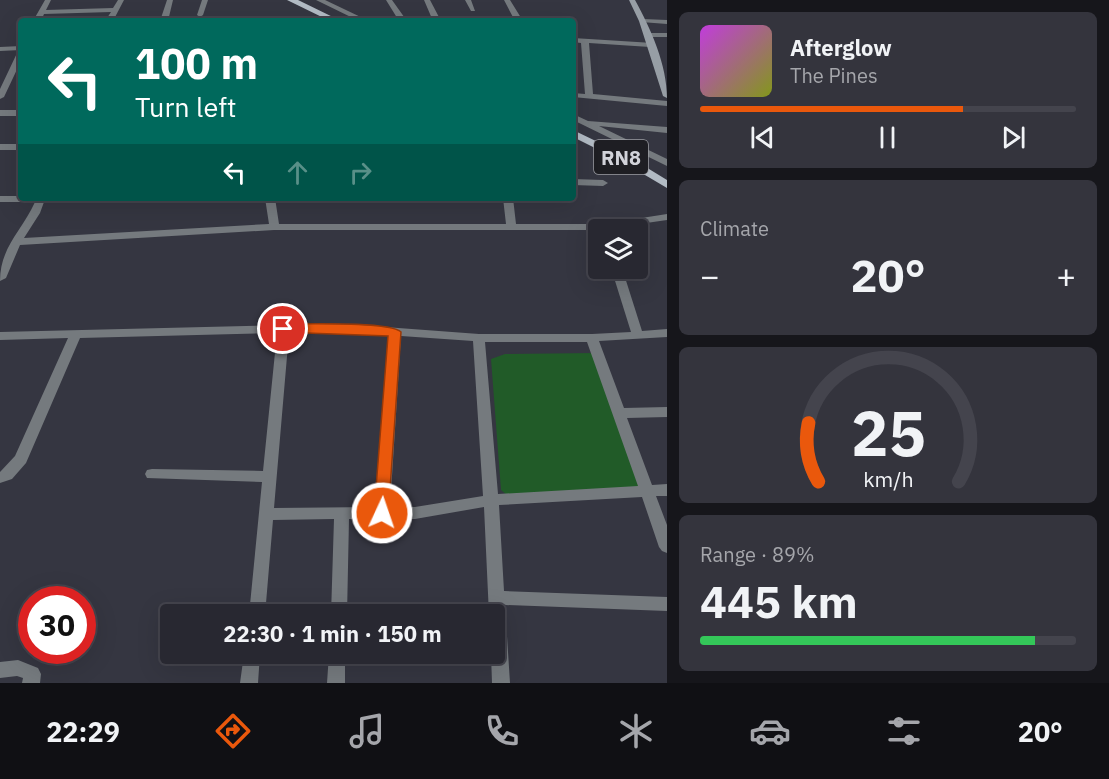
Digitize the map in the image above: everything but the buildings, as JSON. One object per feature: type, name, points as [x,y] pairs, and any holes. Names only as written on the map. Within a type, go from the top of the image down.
[{"type":"main road","points":[[291,0],[330,18]]},
{"type":"main road","points":[[303,0],[342,18]]},
{"type":"main road","name":"RN8","points":[[578,124],[666,175]]},
{"type":"main road","name":"RN8","points":[[576,134],[627,160],[666,185]]},
{"type":"street","points":[[39,18],[48,0]]},
{"type":"street","points":[[110,18],[121,0]]},
{"type":"street","points":[[165,18],[170,0]]},
{"type":"street","points":[[200,15],[205,0]]},
{"type":"street","points":[[319,0],[358,18]]},
{"type":"street","points":[[388,0],[401,18]]},
{"type":"street","points":[[427,0],[436,18]]},
{"type":"street","points":[[468,0],[473,10]]},
{"type":"street","points":[[632,0],[648,35],[666,96]]},
{"type":"street","points":[[507,1],[517,18]]},
{"type":"street","points":[[42,12],[114,10]]},
{"type":"street","points":[[643,21],[666,22]]},
{"type":"street","points":[[648,35],[666,35]]},
{"type":"street","points":[[576,40],[650,45]]},
{"type":"street","points":[[585,41],[589,97]]},
{"type":"street","points":[[0,49],[18,48]]},
{"type":"street","points":[[0,97],[18,59]]},
{"type":"street","points":[[576,95],[666,104]]},
{"type":"street","points":[[0,113],[18,113]]},
{"type":"street","points":[[578,124],[666,130]]},
{"type":"street","points":[[578,124],[666,163]]},
{"type":"street","points":[[0,147],[18,147]]},
{"type":"street","points":[[576,182],[603,183]]},
{"type":"street","points":[[0,200],[18,200]]},
{"type":"street","points":[[0,278],[16,242],[35,213],[39,201]]},
{"type":"street","points":[[270,201],[274,227]]},
{"type":"street","points":[[508,201],[511,225]]},
{"type":"street","points":[[640,219],[666,217]]},
{"type":"street","points":[[16,242],[147,232],[274,227],[511,225],[588,228]]},
{"type":"street","points":[[620,279],[638,336]]},
{"type":"street","points":[[0,336],[283,329],[358,329],[479,338],[592,338],[666,333]]},
{"type":"street","points":[[258,604],[283,329]]},
{"type":"street","points":[[382,513],[395,332]]},
{"type":"street","points":[[0,478],[7,475],[21,459],[76,334]]},
{"type":"street","points":[[479,338],[501,683]]},
{"type":"street","points":[[592,338],[666,547]]},
{"type":"street","points":[[619,413],[666,412]]},
{"type":"street","points":[[152,474],[270,477]]},
{"type":"street","points":[[268,514],[415,513],[491,500],[666,490]]},
{"type":"street","points":[[339,604],[342,514]]},
{"type":"street","points":[[495,598],[666,604]]},
{"type":"street","points":[[249,683],[251,664]]},
{"type":"street","points":[[336,683],[337,664]]},
{"type":"street","points":[[0,670],[27,670],[32,674],[31,683]]},
{"type":"green space","points":[[597,353],[639,488],[508,496],[501,490],[491,359],[505,354]]},
{"type":"route","points":[[283,329],[358,329],[395,332],[392,403],[382,513]]}]
